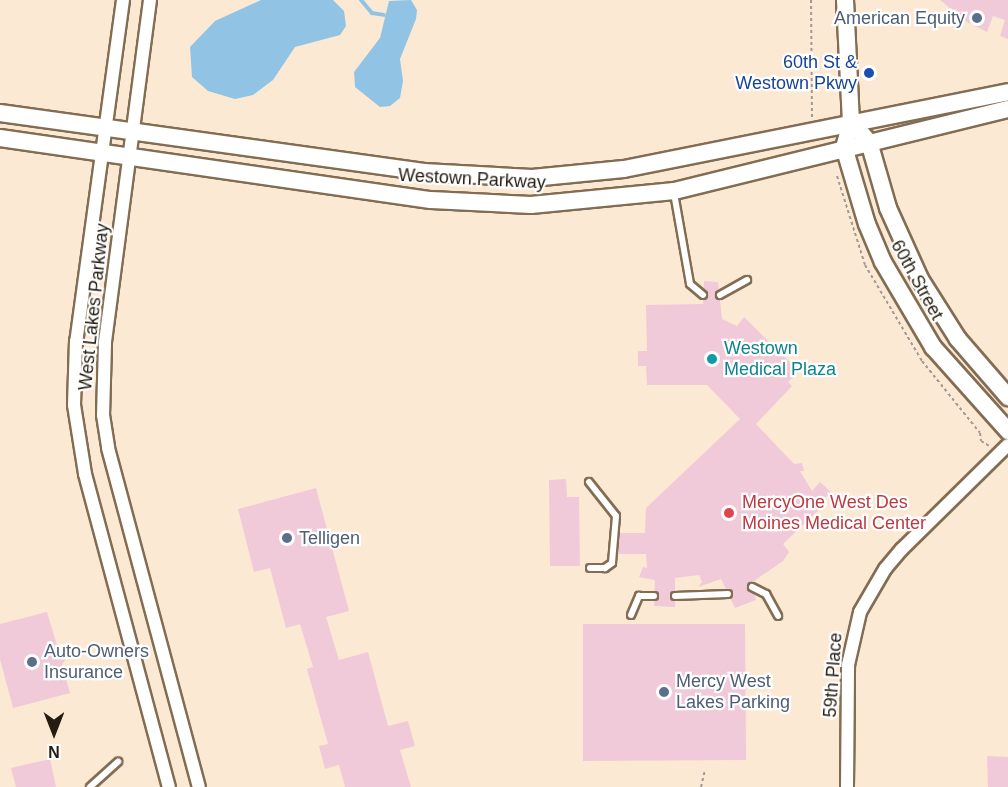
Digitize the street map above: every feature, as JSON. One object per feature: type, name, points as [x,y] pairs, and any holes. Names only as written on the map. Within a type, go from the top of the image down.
[{"type":"street","name":"West Lakes Parkway","points":[[123,0],[76,341],[74,405],[85,474],[169,787]]},
{"type":"street","name":"West Lakes Parkway","points":[[150,0],[105,344],[103,415],[108,448],[199,787]]},
{"type":"street","points":[[844,147],[851,123],[845,0]]},
{"type":"street","name":"Westown Parkway","points":[[0,113],[423,171],[531,178],[624,169],[1008,92]]},
{"type":"street","name":"Westown Parkway","points":[[0,138],[431,200],[509,205],[674,191],[844,147],[1008,109]]},
{"type":"street","name":"60th Street","points":[[851,123],[869,142],[888,208],[920,279],[958,339],[1008,397]]},
{"type":"street","name":"60th Street","points":[[844,147],[867,224],[917,323],[958,378],[1008,431]]},
{"type":"street","name":"59th Place","points":[[847,787],[848,665],[860,612],[885,569],[902,549],[1008,445]]},
{"type":"lane","points":[[674,191],[690,284],[704,295]]},
{"type":"lane","points":[[720,295],[747,280]]},
{"type":"lane","points":[[589,482],[611,508],[616,524],[612,563],[605,568],[590,568]]},
{"type":"lane","points":[[752,587],[766,594],[778,616]]},
{"type":"lane","points":[[675,596],[728,594]]},
{"type":"lane","points":[[631,615],[639,596],[654,596]]},
{"type":"lane","points":[[90,787],[118,762]]},
{"type":"path","points":[[811,0],[812,119]]},
{"type":"path","points":[[701,787],[705,770]]},
{"type":"shaded area","points":[[0,0],[1008,0],[1008,787],[0,787]]},
{"type":"water","points":[[261,0],[333,0],[344,11],[346,26],[340,35],[295,47],[273,80],[253,95],[235,99],[208,91],[192,77],[190,47],[215,21]]},
{"type":"water","points":[[411,0],[417,10],[416,19],[400,59],[403,81],[400,98],[390,106],[380,107],[355,87],[354,72],[380,38],[389,1]]},
{"type":"building","name":"American Equity","points":[[940,0],[1008,0],[1008,39],[1000,36],[1005,20],[993,16],[987,32],[965,21]]},
{"type":"building","points":[[704,281],[718,282],[722,319],[737,326],[744,317],[799,371],[788,382],[792,386],[756,424],[794,464],[802,463],[804,471],[800,471],[812,491],[820,482],[831,492],[823,500],[826,503],[783,544],[789,552],[783,561],[751,583],[756,600],[735,608],[721,579],[698,587],[702,582],[699,575],[675,578],[675,607],[654,606],[655,580],[639,577],[643,567],[647,568],[646,554],[616,554],[616,533],[645,533],[646,508],[740,419],[707,385],[647,385],[646,366],[638,366],[638,351],[647,351],[646,305],[703,304]]},
{"type":"building","points":[[566,479],[567,497],[579,497],[580,566],[550,566],[549,480]]},
{"type":"building","points":[[316,488],[349,611],[326,617],[339,660],[368,652],[388,726],[408,721],[415,746],[400,750],[411,787],[345,787],[339,765],[325,769],[319,746],[328,744],[307,669],[313,667],[300,624],[286,628],[270,568],[254,572],[238,509]]},
{"type":"building","name":"Auto-Owners Insurance","points":[[47,612],[59,652],[67,657],[62,665],[70,693],[13,708],[0,659],[0,624]]},
{"type":"building","name":"Mercy West Lakes Parking","points":[[583,624],[745,624],[746,760],[583,761]]},
{"type":"building","points":[[987,756],[1008,757],[1008,787],[988,787]]},
{"type":"building","points":[[50,759],[56,787],[16,787],[11,768]]},
{"type":"waterway","points":[[361,0],[372,13],[384,15]]},
{"type":"place","name":"American Equity","points":[[977,18]]},
{"type":"place","name":"60th St & Westown Pkwy","points":[[869,73]]},
{"type":"place","name":"Westown Medical Plaza","points":[[712,359]]},
{"type":"place","name":"MercyOne West Des Moines Medical Center","points":[[729,513]]},
{"type":"place","name":"Telligen","points":[[287,538]]},
{"type":"place","name":"Auto-Owners Insurance","points":[[32,662]]},
{"type":"place","name":"Mercy West Lakes Parking","points":[[664,692]]}]
